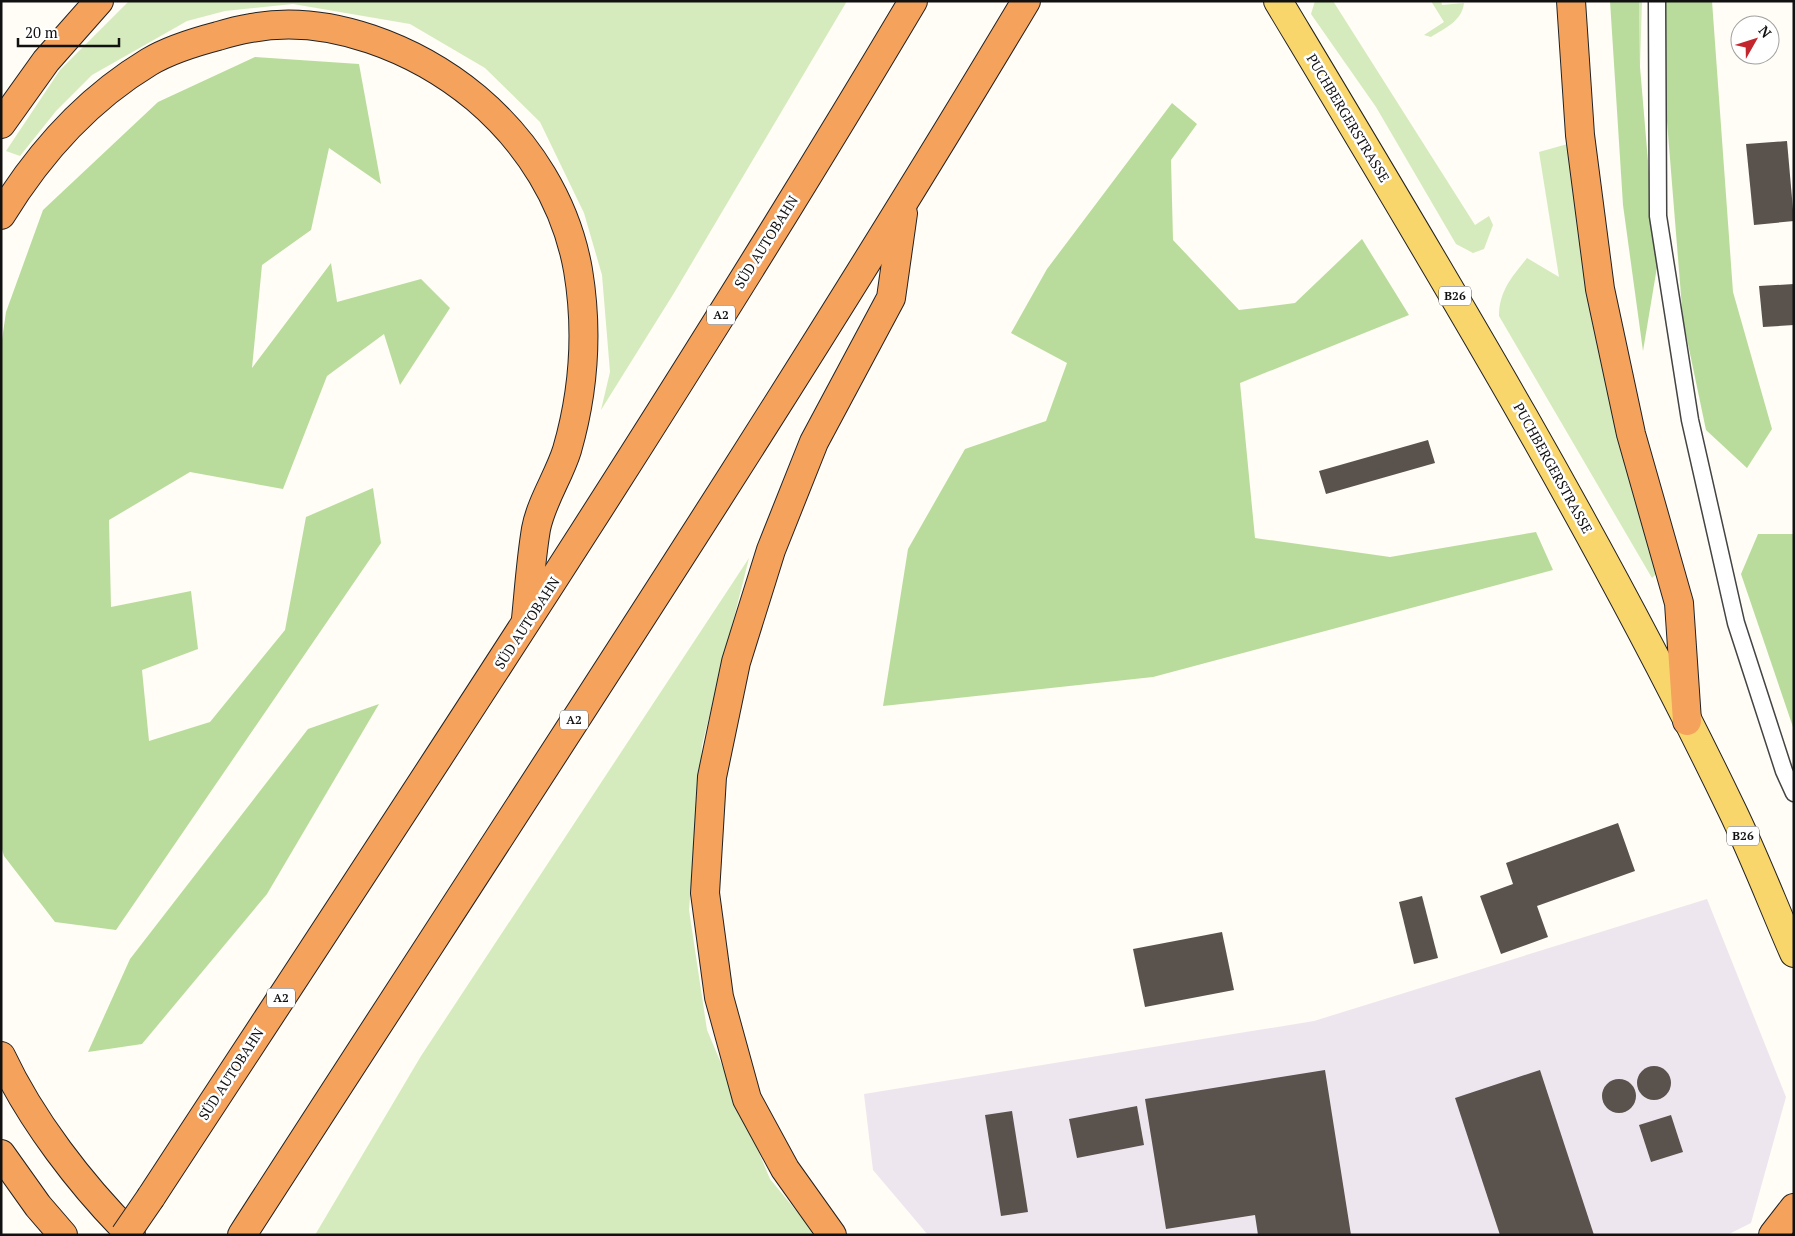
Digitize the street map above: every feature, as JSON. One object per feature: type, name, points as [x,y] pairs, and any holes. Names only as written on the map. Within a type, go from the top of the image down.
[{"type":"highway","points":[[1,124],[46,61],[99,1]]},
{"type":"highway","name":"SÜD AUTOBAHN","points":[[125,1235],[525,627],[825,148],[913,1]]},
{"type":"highway","name":"A2","points":[[242,1235],[904,204],[1026,1]]},
{"type":"highway","points":[[1570,1],[1580,135],[1600,288],[1631,434],[1678,603],[1687,721]]},
{"type":"highway","points":[[1,215],[25,177],[64,129],[107,90],[151,60],[200,40],[253,27],[304,25],[356,34],[409,53],[456,81],[499,118],[533,159],[562,214],[578,268],[585,329],[580,384],[566,450],[536,526],[525,627]]},
{"type":"highway","points":[[832,1235],[785,1169],[747,1099],[718,997],[705,893],[712,777],[736,662],[771,550],[814,442],[891,298],[904,204]]},
{"type":"highway","points":[[1,1056],[46,1133],[112,1216],[131,1235]]},
{"type":"highway","points":[[1,1154],[38,1206],[63,1235]]},
{"type":"highway","points":[[1774,1235],[1794,1208]]},
{"type":"main road","name":"PUCHBERGERSTRASSE","points":[[1278,1],[1454,294],[1542,447],[1624,596],[1732,810],[1794,953]]},
{"type":"lane","points":[[1657,1],[1658,216],[1690,420],[1736,623],[1784,771],[1794,792]]},
{"type":"shaded area","points":[[1707,899],[1786,1097],[1751,1223],[1727,1235],[928,1235],[873,1170],[864,1094],[1314,1021]]},
{"type":"green space","points":[[129,1],[847,1],[674,293],[601,410],[610,372],[602,275],[584,213],[540,122],[485,68],[410,24],[293,4],[225,11],[187,21],[92,75],[56,111],[20,156],[6,151],[60,70]]},
{"type":"green space","points":[[1315,1],[1333,1],[1475,225],[1489,216],[1493,225],[1484,249],[1473,253],[1456,244],[1376,107],[1311,14]]},
{"type":"green space","points":[[1431,1],[1441,1],[1442,5],[1464,3],[1460,15],[1447,27],[1431,37],[1424,35],[1444,22]]},
{"type":"green space","points":[[1610,1],[1639,1],[1640,67],[1657,267],[1643,351],[1623,205]]},
{"type":"green space","points":[[1639,1],[1642,1],[1640,67]]},
{"type":"green space","points":[[1666,1],[1712,1],[1733,292],[1772,429],[1747,468],[1706,430],[1683,320],[1666,109]]},
{"type":"green space","points":[[255,57],[359,64],[381,184],[329,148],[311,230],[262,265],[252,368],[331,263],[337,302],[421,279],[450,308],[400,385],[384,334],[327,376],[283,489],[190,472],[109,520],[111,607],[191,591],[198,649],[142,670],[149,741],[210,722],[285,630],[306,517],[373,488],[381,543],[116,930],[55,922],[4,856],[1,846],[1,347],[6,312],[43,210],[158,102]]},
{"type":"green space","points":[[1172,103],[1197,124],[1171,160],[1173,240],[1239,310],[1295,303],[1362,239],[1409,315],[1240,383],[1255,538],[1390,557],[1536,532],[1553,570],[1153,677],[883,706],[908,549],[965,449],[1046,421],[1067,363],[1011,333],[1047,269]]},
{"type":"green space","points":[[1571,143],[1658,572],[1652,578],[1499,316],[1501,299],[1507,285],[1527,258],[1559,277],[1539,152]]},
{"type":"green space","points":[[1758,534],[1794,534],[1794,730],[1741,574]]},
{"type":"green space","points":[[749,558],[702,745],[689,910],[707,1030],[770,1179],[816,1235],[315,1235],[421,1056]]},
{"type":"green space","points":[[379,704],[267,894],[142,1044],[88,1052],[130,959],[308,729]]},
{"type":"building","points":[[1787,141],[1794,221],[1754,225],[1746,144]]},
{"type":"building","points":[[1794,284],[1794,325],[1763,327],[1759,286]]},
{"type":"building","points":[[1428,440],[1435,463],[1326,494],[1319,471]]},
{"type":"building","points":[[1618,823],[1635,871],[1537,906],[1548,937],[1501,954],[1480,896],[1513,884],[1506,863]]},
{"type":"building","points":[[1422,896],[1438,958],[1414,964],[1399,902]]},
{"type":"building","points":[[1222,932],[1234,990],[1145,1007],[1133,949]]},
{"type":"building","points":[[1654,1066],[1661,1067],[1666,1071],[1670,1076],[1670,1090],[1666,1095],[1661,1099],[1654,1100],[1647,1099],[1642,1095],[1638,1090],[1637,1083],[1638,1076],[1642,1071],[1647,1067]]},
{"type":"building","points":[[1325,1070],[1351,1235],[1258,1235],[1255,1215],[1166,1229],[1145,1099]]},
{"type":"building","points":[[1540,1070],[1594,1235],[1500,1235],[1455,1098]]},
{"type":"building","points":[[1619,1079],[1626,1080],[1631,1084],[1635,1089],[1635,1103],[1631,1108],[1626,1112],[1619,1113],[1612,1112],[1607,1108],[1603,1103],[1602,1096],[1603,1089],[1607,1084],[1612,1080]]},
{"type":"building","points":[[1137,1106],[1144,1145],[1077,1158],[1069,1119]]},
{"type":"building","points":[[1012,1111],[1028,1212],[1001,1216],[985,1115]]},
{"type":"building","points":[[1671,1115],[1683,1152],[1651,1162],[1639,1125]]}]
